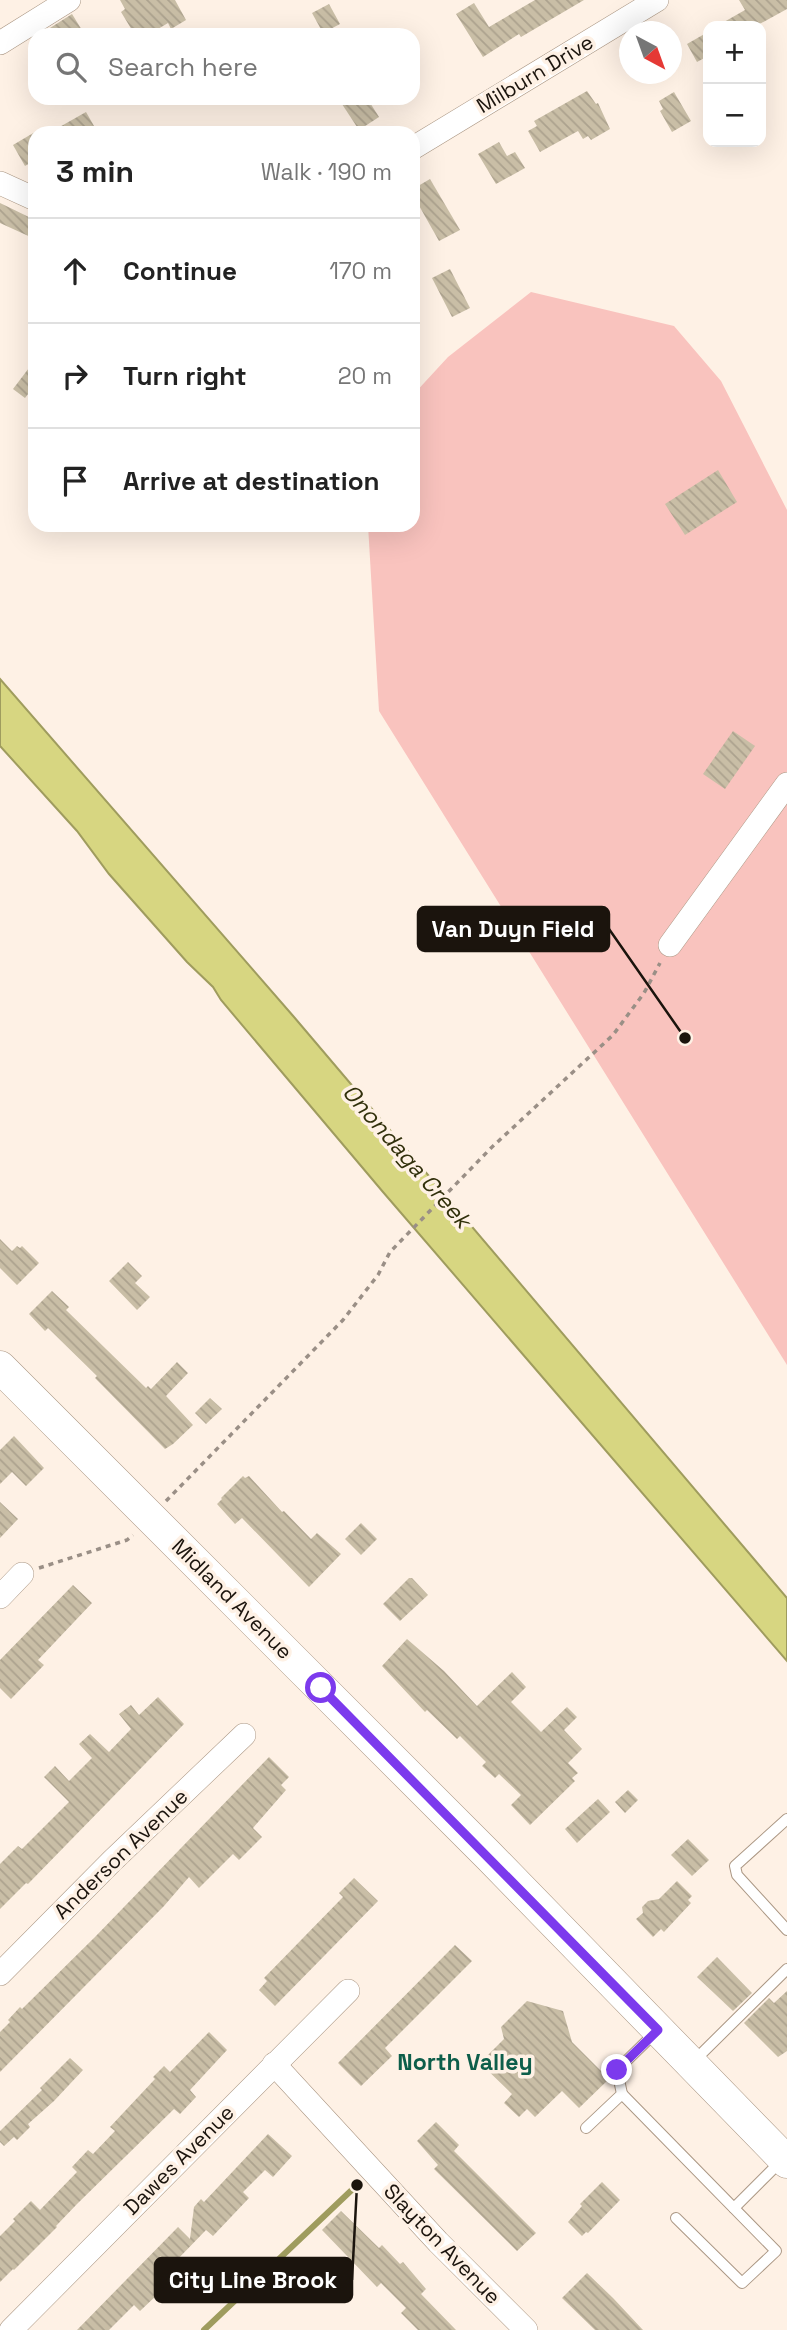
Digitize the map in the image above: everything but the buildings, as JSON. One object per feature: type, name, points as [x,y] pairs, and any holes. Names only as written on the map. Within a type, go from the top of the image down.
[{"type":"street","points":[[0,43],[68,0]]},
{"type":"street","name":"Milburn Drive","points":[[420,144],[657,0]]},
{"type":"street","points":[[0,183],[28,196]]},
{"type":"street","points":[[670,946],[787,784]]},
{"type":"street","name":"Midland Avenue","points":[[0,1367],[459,1827],[785,2160]]},
{"type":"street","points":[[0,1597],[22,1574]]},
{"type":"street","name":"Anderson Avenue","points":[[0,1974],[112,1861],[244,1735]]},
{"type":"street","name":"Dawes Avenue","points":[[11,2330],[348,1991]]},
{"type":"street","name":"Slayton Avenue","points":[[274,2064],[438,2242],[526,2330]]},
{"type":"lane","points":[[787,1819],[735,1866],[737,1875],[787,1930]]},
{"type":"lane","points":[[691,2064],[787,1969]]},
{"type":"lane","points":[[658,2030],[617,2070],[622,2094],[775,2251],[741,2283],[676,2218]]},
{"type":"lane","points":[[586,2128],[622,2094]]},
{"type":"lane","points":[[734,2208],[785,2160]]},
{"type":"path","points":[[164,1504],[343,1320],[378,1275],[390,1252],[466,1173],[613,1035],[644,993],[670,946]]},
{"type":"path","points":[[22,1574],[127,1540],[140,1528]]},
{"type":"shaded area","points":[[531,292],[674,326],[721,381],[787,510],[787,1365],[379,711],[368,532],[420,532],[420,387],[448,357]]},
{"type":"water","name":"Onondaga Creek","points":[[0,679],[294,1017],[787,1598],[787,1661],[383,1192],[221,1000],[213,987],[187,962],[109,874],[77,831],[0,746]]},
{"type":"waterway","points":[[204,2330],[357,2185]]},
{"type":"place","name":"Van Duyn Field","points":[[685,1038]]},
{"type":"place","name":"City Line Brook","points":[[357,2185]]},
{"type":"district","name":"North Valley","points":[[465,2062]]},
{"type":"route","points":[[321,1688],[658,2030],[617,2070]]}]
